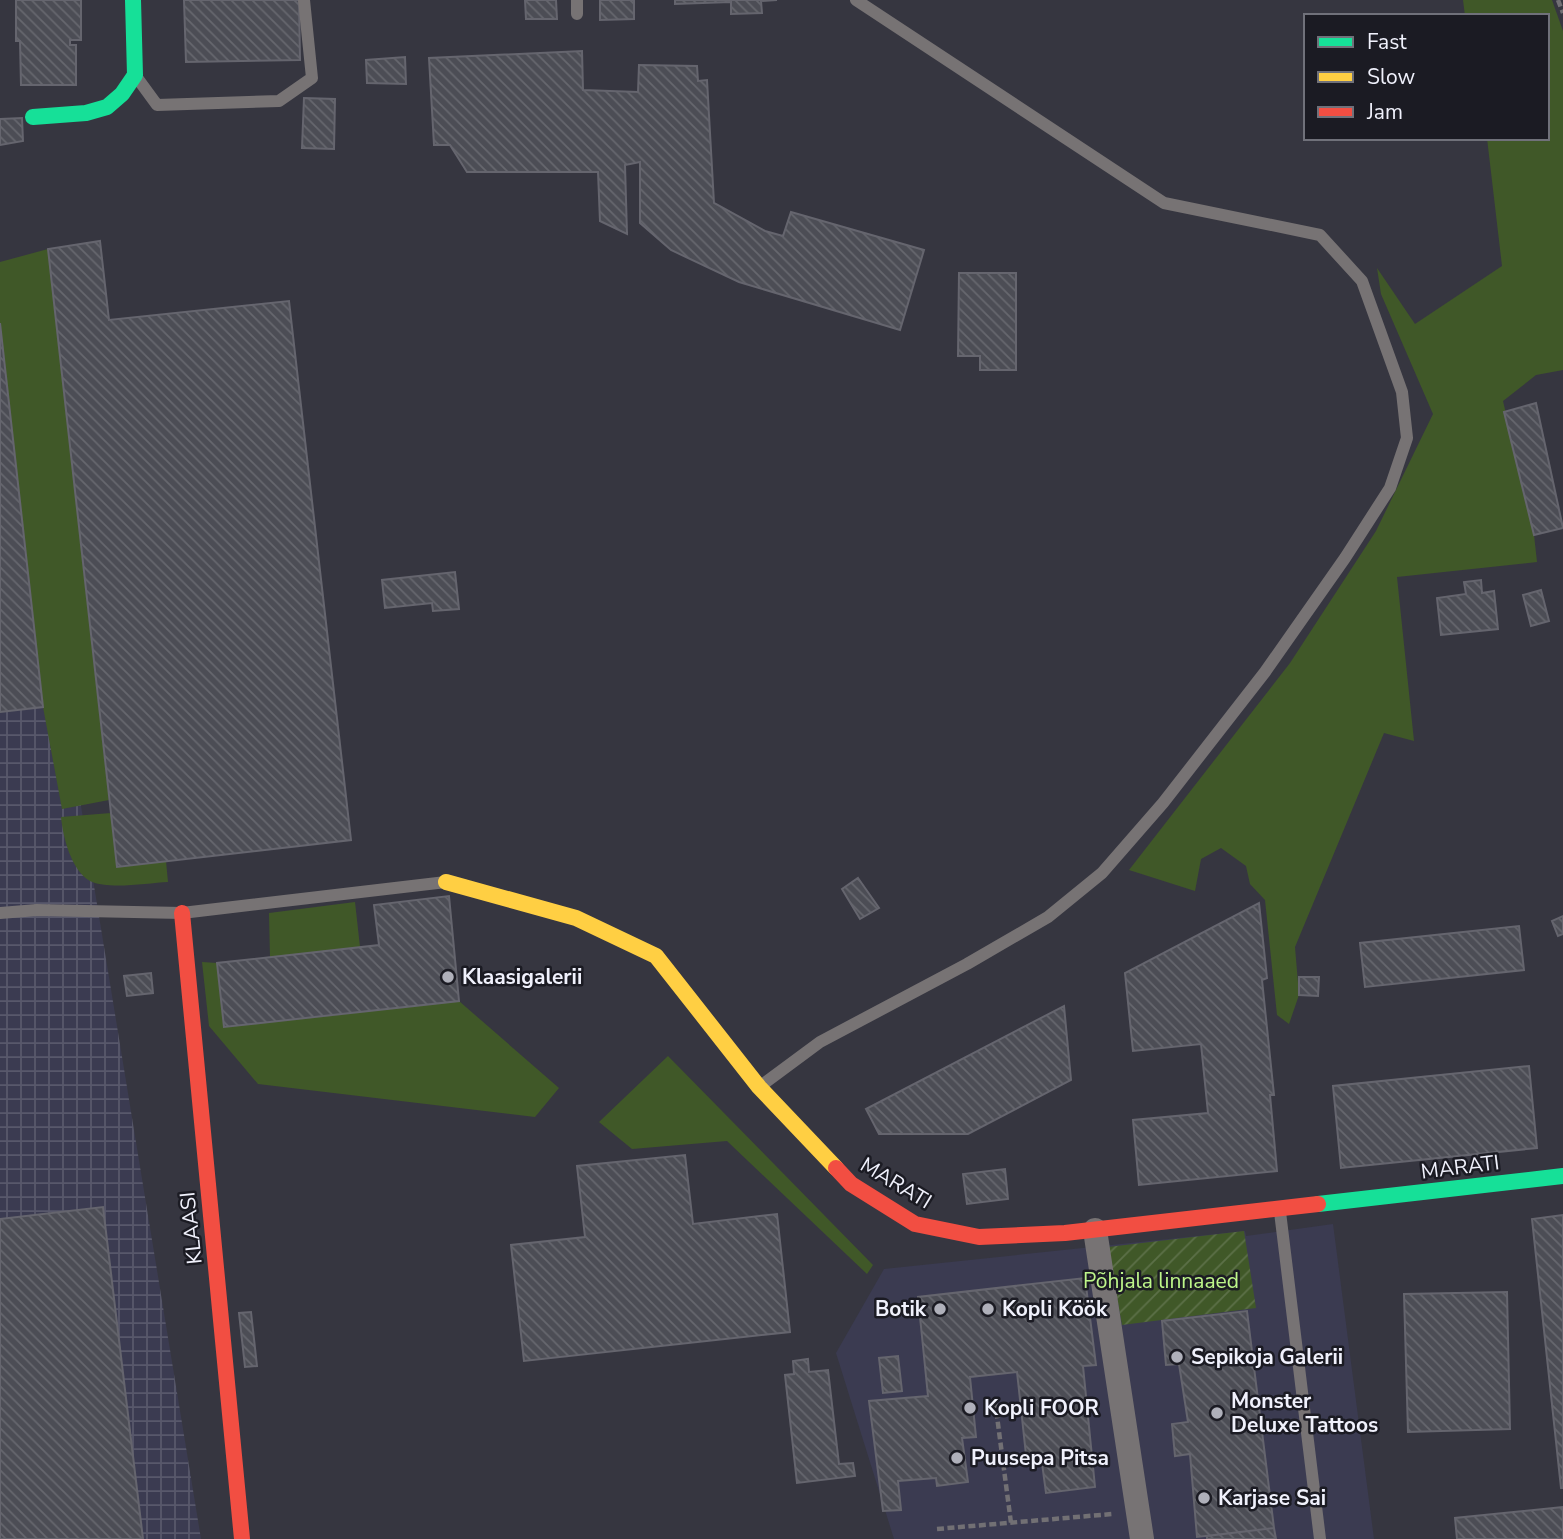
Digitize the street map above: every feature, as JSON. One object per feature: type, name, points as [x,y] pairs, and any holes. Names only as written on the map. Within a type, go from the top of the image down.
[{"type":"street","points":[[33,117],[86,113],[107,107],[122,94],[135,75],[134,0]]},
{"type":"street","name":"MARATI","points":[[446,882],[576,918],[656,956],[758,1087],[851,1184],[915,1224],[979,1237],[1094,1230],[1563,1176]]},
{"type":"street","name":"KLAASI","points":[[182,913],[242,1539]]},
{"type":"street","points":[[1094,1230],[1142,1539]]},
{"type":"lane","points":[[135,75],[157,104],[279,101],[312,78],[304,0]]},
{"type":"lane","points":[[577,0],[577,14]]},
{"type":"lane","points":[[758,1087],[820,1042],[967,964],[1048,917],[1102,873],[1163,803],[1265,672],[1345,558],[1390,488],[1407,438],[1402,392],[1362,281],[1320,235],[1164,202],[856,0]]},
{"type":"lane","points":[[0,913],[37,910],[182,913],[446,882]]},
{"type":"lane","points":[[1280,1208],[1320,1539]]},
{"type":"path","points":[[1558,0],[1563,13]]},
{"type":"path","points":[[995,1401],[1011,1522]]},
{"type":"path","points":[[937,1529],[1138,1512]]},
{"type":"shaded area","points":[[0,312],[201,1539],[0,1539]]},
{"type":"shaded area","points":[[1333,1224],[1374,1539],[894,1539],[836,1353],[884,1269],[1245,1231],[1246,1236]]},
{"type":"green space","points":[[1463,0],[1552,0],[1563,31],[1563,370],[1536,375],[1503,401],[1534,535],[1537,562],[1397,577],[1414,741],[1384,733],[1295,947],[1299,995],[1289,1024],[1277,1015],[1265,900],[1250,884],[1246,866],[1221,848],[1201,859],[1195,891],[1129,870],[1290,663],[1376,531],[1433,414],[1381,294],[1377,268],[1415,324],[1502,266],[1487,140],[1549,140],[1549,14],[1465,14]]},
{"type":"green space","points":[[48,249],[109,800],[62,809],[43,707],[0,323],[0,262]]},
{"type":"green space","points":[[111,813],[117,867],[166,861],[168,882],[107,885],[90,881],[83,876],[66,843],[61,817]]},
{"type":"green space","points":[[355,902],[360,947],[270,957],[269,913]]},
{"type":"green space","points":[[202,962],[217,963],[224,1027],[459,1001],[559,1088],[535,1117],[258,1084],[209,1026]]},
{"type":"green space","points":[[668,1056],[873,1265],[867,1274],[727,1141],[632,1149],[599,1122]]},
{"type":"green space","name":"Põhjala linnaaed","points":[[1244,1231],[1256,1308],[1122,1325],[1108,1247]]},
{"type":"building","points":[[16,0],[81,0],[81,40],[70,40],[70,45],[76,45],[76,85],[21,85],[20,41],[16,41]]},
{"type":"building","points":[[184,0],[299,0],[300,60],[186,62]]},
{"type":"building","points":[[525,0],[556,0],[557,19],[526,19]]},
{"type":"building","points":[[600,0],[634,0],[634,19],[600,20]]},
{"type":"building","points":[[675,0],[777,0],[761,1],[762,13],[731,14],[731,2],[675,4]]},
{"type":"building","points":[[582,51],[583,90],[638,92],[639,65],[697,66],[698,81],[707,80],[714,203],[765,231],[783,236],[791,212],[924,250],[900,330],[739,282],[671,250],[640,223],[640,162],[625,165],[627,234],[600,221],[598,172],[467,172],[450,145],[434,145],[429,58]]},
{"type":"building","points":[[405,57],[406,84],[367,83],[366,60]]},
{"type":"building","points":[[304,98],[335,99],[334,149],[302,148]]},
{"type":"building","points":[[22,118],[23,141],[0,145],[0,119]]},
{"type":"building","points":[[100,241],[109,320],[289,301],[351,840],[117,867],[48,249]]},
{"type":"building","points":[[959,273],[1016,273],[1016,370],[980,370],[980,356],[958,356]]},
{"type":"building","points":[[0,323],[43,707],[0,712]]},
{"type":"building","points":[[1536,403],[1563,528],[1534,535],[1504,412]]},
{"type":"building","points":[[455,572],[459,609],[433,611],[432,603],[385,608],[382,580]]},
{"type":"building","points":[[1481,580],[1482,593],[1494,591],[1498,629],[1441,635],[1437,598],[1466,594],[1464,582]]},
{"type":"building","points":[[1541,590],[1549,621],[1531,626],[1523,595]]},
{"type":"building","points":[[858,878],[879,908],[860,919],[842,889]]},
{"type":"building","points":[[449,896],[459,1001],[224,1027],[217,963],[379,945],[374,905]]},
{"type":"building","points":[[1259,903],[1267,978],[1262,980],[1274,1095],[1270,1095],[1277,1171],[1139,1185],[1133,1120],[1208,1113],[1201,1044],[1133,1051],[1125,973]]},
{"type":"building","points":[[1563,916],[1563,934],[1558,936],[1552,921]]},
{"type":"building","points":[[1519,926],[1524,970],[1365,987],[1360,943]]},
{"type":"building","points":[[151,973],[153,993],[127,996],[124,976]]},
{"type":"building","points":[[1299,977],[1319,977],[1318,996],[1299,995]]},
{"type":"building","points":[[1064,1006],[1071,1080],[968,1134],[879,1134],[866,1109]]},
{"type":"building","points":[[1529,1066],[1537,1148],[1341,1168],[1333,1086]]},
{"type":"building","points":[[685,1155],[693,1224],[777,1214],[790,1332],[524,1361],[511,1245],[585,1237],[577,1166]]},
{"type":"building","points":[[1005,1169],[1008,1199],[967,1204],[963,1174]]},
{"type":"building","points":[[103,1207],[143,1539],[0,1539],[0,1219]]},
{"type":"building","points":[[1563,1215],[1563,1488],[1561,1488],[1532,1219]]},
{"type":"building","points":[[1085,1278],[1096,1365],[1083,1366],[1095,1487],[1046,1493],[1042,1463],[1027,1464],[1017,1372],[970,1377],[976,1437],[962,1438],[968,1482],[937,1486],[936,1478],[898,1481],[901,1510],[883,1511],[869,1401],[928,1396],[918,1297]]},
{"type":"building","points":[[1507,1292],[1510,1429],[1408,1432],[1404,1294]]},
{"type":"building","points":[[1247,1311],[1274,1528],[1197,1537],[1190,1454],[1175,1456],[1172,1424],[1188,1422],[1179,1364],[1166,1365],[1162,1321]]},
{"type":"building","points":[[251,1312],[257,1366],[245,1367],[239,1313]]},
{"type":"building","points":[[898,1356],[902,1391],[883,1393],[879,1358]]},
{"type":"building","points":[[808,1359],[809,1372],[828,1370],[839,1464],[853,1463],[855,1476],[797,1483],[785,1375],[794,1374],[793,1361]]},
{"type":"building","points":[[1563,1507],[1563,1539],[1457,1539],[1455,1518]]},
{"type":"building","points":[[1274,1528],[1276,1539],[1207,1539],[1207,1536]]},
{"type":"traffic: fast","points":[[33,117],[86,113],[107,107],[122,94],[135,75],[133,0]]},
{"type":"traffic: fast","points":[[1318,1204],[1563,1176]]},
{"type":"traffic: slow","points":[[446,882],[576,918],[656,956],[759,1087],[836,1168]]},
{"type":"traffic: jam","points":[[182,913],[242,1539]]},
{"type":"traffic: jam","points":[[836,1168],[851,1184],[915,1224],[979,1237],[1065,1233],[1318,1204]]},
{"type":"place","name":"Klaasigalerii","points":[[448,977]]},
{"type":"place","name":"Botik","points":[[940,1309]]},
{"type":"place","name":"Kopli Köök","points":[[988,1309]]},
{"type":"place","name":"Sepikoja Galerii","points":[[1177,1357]]},
{"type":"place","name":"Kopli FOOR","points":[[970,1408]]},
{"type":"place","name":"Monster Deluxe Tattoos","points":[[1217,1413]]},
{"type":"place","name":"Puusepa Pitsa","points":[[957,1458]]},
{"type":"place","name":"Karjase Sai","points":[[1204,1498]]}]
